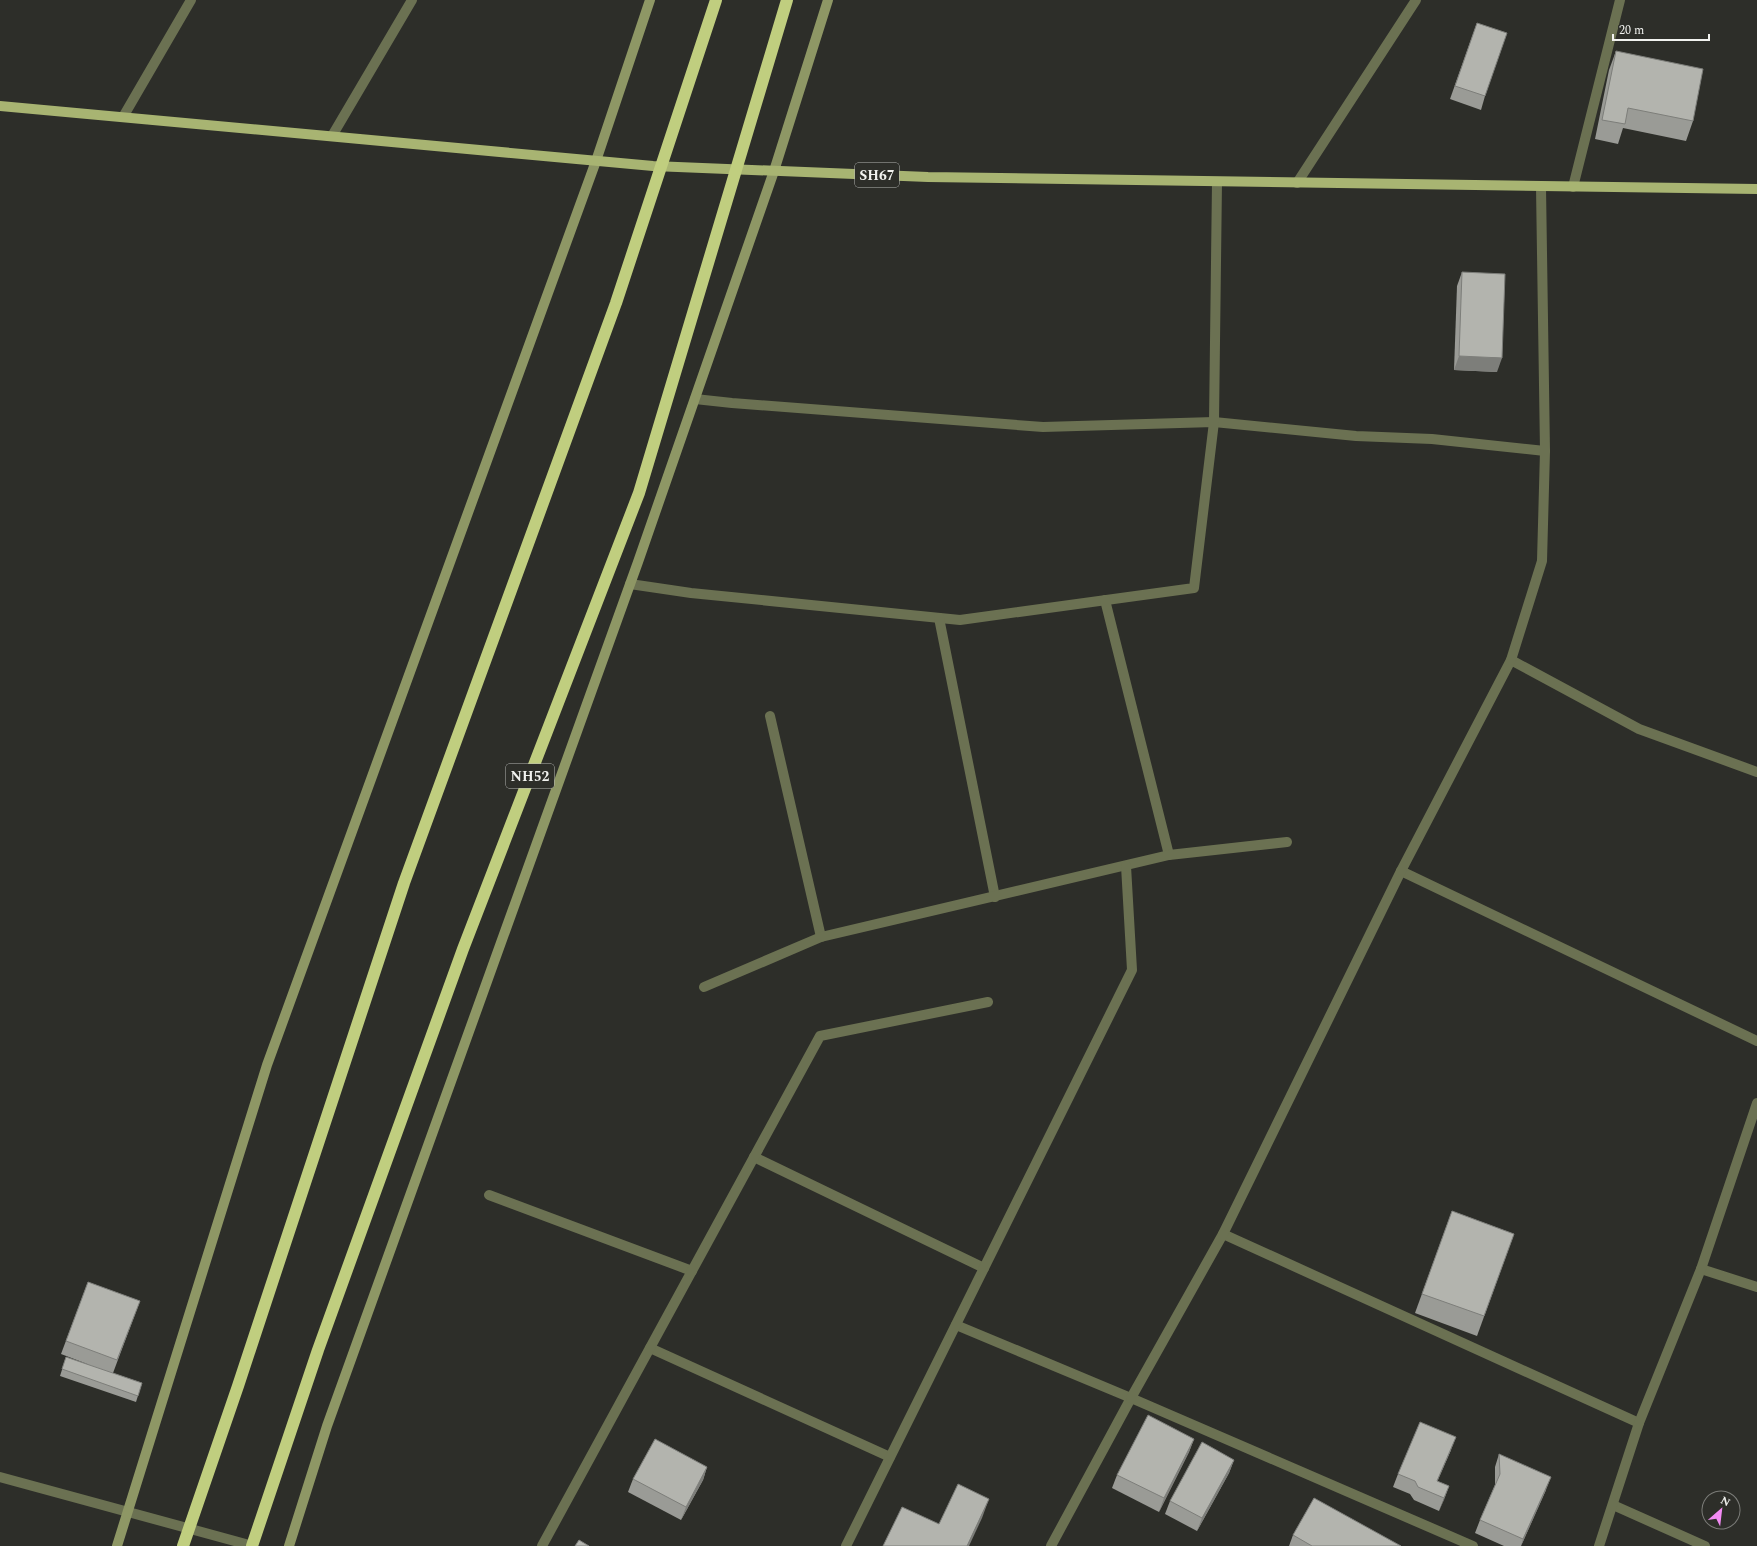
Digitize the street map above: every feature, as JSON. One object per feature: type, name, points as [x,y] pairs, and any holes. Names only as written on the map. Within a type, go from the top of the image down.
[{"type":"highway","points":[[183,1546],[238,1386],[404,883],[616,303],[716,0]]},
{"type":"highway","name":"NH52","points":[[253,1546],[320,1343],[463,948],[639,493],[787,0]]},
{"type":"main road","points":[[117,1546],[267,1065],[596,161],[650,0]]},
{"type":"main road","points":[[289,1546],[327,1426],[630,584],[695,398],[774,171],[828,0]]},
{"type":"main road","name":"SH67","points":[[0,106],[653,166],[928,177],[1757,189]]},
{"type":"street","points":[[123,117],[191,0]]},
{"type":"street","points":[[332,136],[412,0]]},
{"type":"street","points":[[1297,183],[1416,0]]},
{"type":"street","points":[[1573,187],[1620,0]]},
{"type":"street","points":[[630,584],[691,593],[960,620],[1194,588],[1214,422],[1216,182]]},
{"type":"street","points":[[1051,1546],[1131,1398],[1223,1234],[1401,871],[1511,660],[1542,561],[1545,452],[1540,187]]},
{"type":"street","points":[[695,398],[732,404],[1043,427],[1214,422],[1356,436],[1432,439],[1545,452]]},
{"type":"street","points":[[1105,600],[1169,856]]},
{"type":"street","points":[[939,618],[995,897]]},
{"type":"street","points":[[1511,660],[1639,729],[1757,772]]},
{"type":"street","points":[[770,716],[821,937]]},
{"type":"street","points":[[704,988],[821,937],[1169,856],[1287,842]]},
{"type":"street","points":[[846,1546],[1132,970],[1126,866]]},
{"type":"street","points":[[1401,871],[1757,1041]]},
{"type":"street","points":[[542,1546],[820,1036],[988,1002]]},
{"type":"street","points":[[1599,1546],[1639,1423],[1701,1269],[1757,1103]]},
{"type":"street","points":[[754,1157],[984,1268]]},
{"type":"street","points":[[489,1195],[692,1271]]},
{"type":"street","points":[[1223,1234],[1639,1423]]},
{"type":"street","points":[[1701,1269],[1757,1287]]},
{"type":"street","points":[[956,1325],[1131,1398],[1473,1546]]},
{"type":"street","points":[[650,1348],[890,1457]]},
{"type":"street","points":[[0,1477],[253,1546]]},
{"type":"street","points":[[1613,1505],[1705,1546]]},
{"type":"building","points":[[1477,23],[1507,33],[1485,96],[1455,86]]},
{"type":"building","points":[[1616,51],[1703,69],[1693,121],[1628,108],[1625,124],[1602,120]]},
{"type":"building","points":[[1462,272],[1505,274],[1502,358],[1459,356]]},
{"type":"building","points":[[1452,1211],[1514,1234],[1484,1316],[1422,1294]]},
{"type":"building","points":[[88,1282],[140,1301],[117,1360],[66,1341]]},
{"type":"building","points":[[66,1357],[142,1383],[138,1396],[62,1369]]},
{"type":"building","points":[[1148,1415],[1194,1439],[1164,1498],[1117,1475]]},
{"type":"building","points":[[1420,1422],[1456,1437],[1437,1481],[1449,1486],[1444,1498],[1418,1487],[1415,1481],[1398,1474]]},
{"type":"building","points":[[655,1439],[707,1467],[686,1507],[633,1479]]},
{"type":"building","points":[[1202,1442],[1234,1460],[1202,1518],[1170,1501]]},
{"type":"building","points":[[1499,1454],[1551,1477],[1523,1539],[1480,1520],[1500,1474]]},
{"type":"building","points":[[958,1484],[989,1499],[967,1546],[883,1546],[902,1507],[939,1524]]},
{"type":"building","points":[[1314,1498],[1401,1546],[1312,1546],[1293,1535]]},
{"type":"building","points":[[579,1540],[589,1546],[575,1546]]}]
